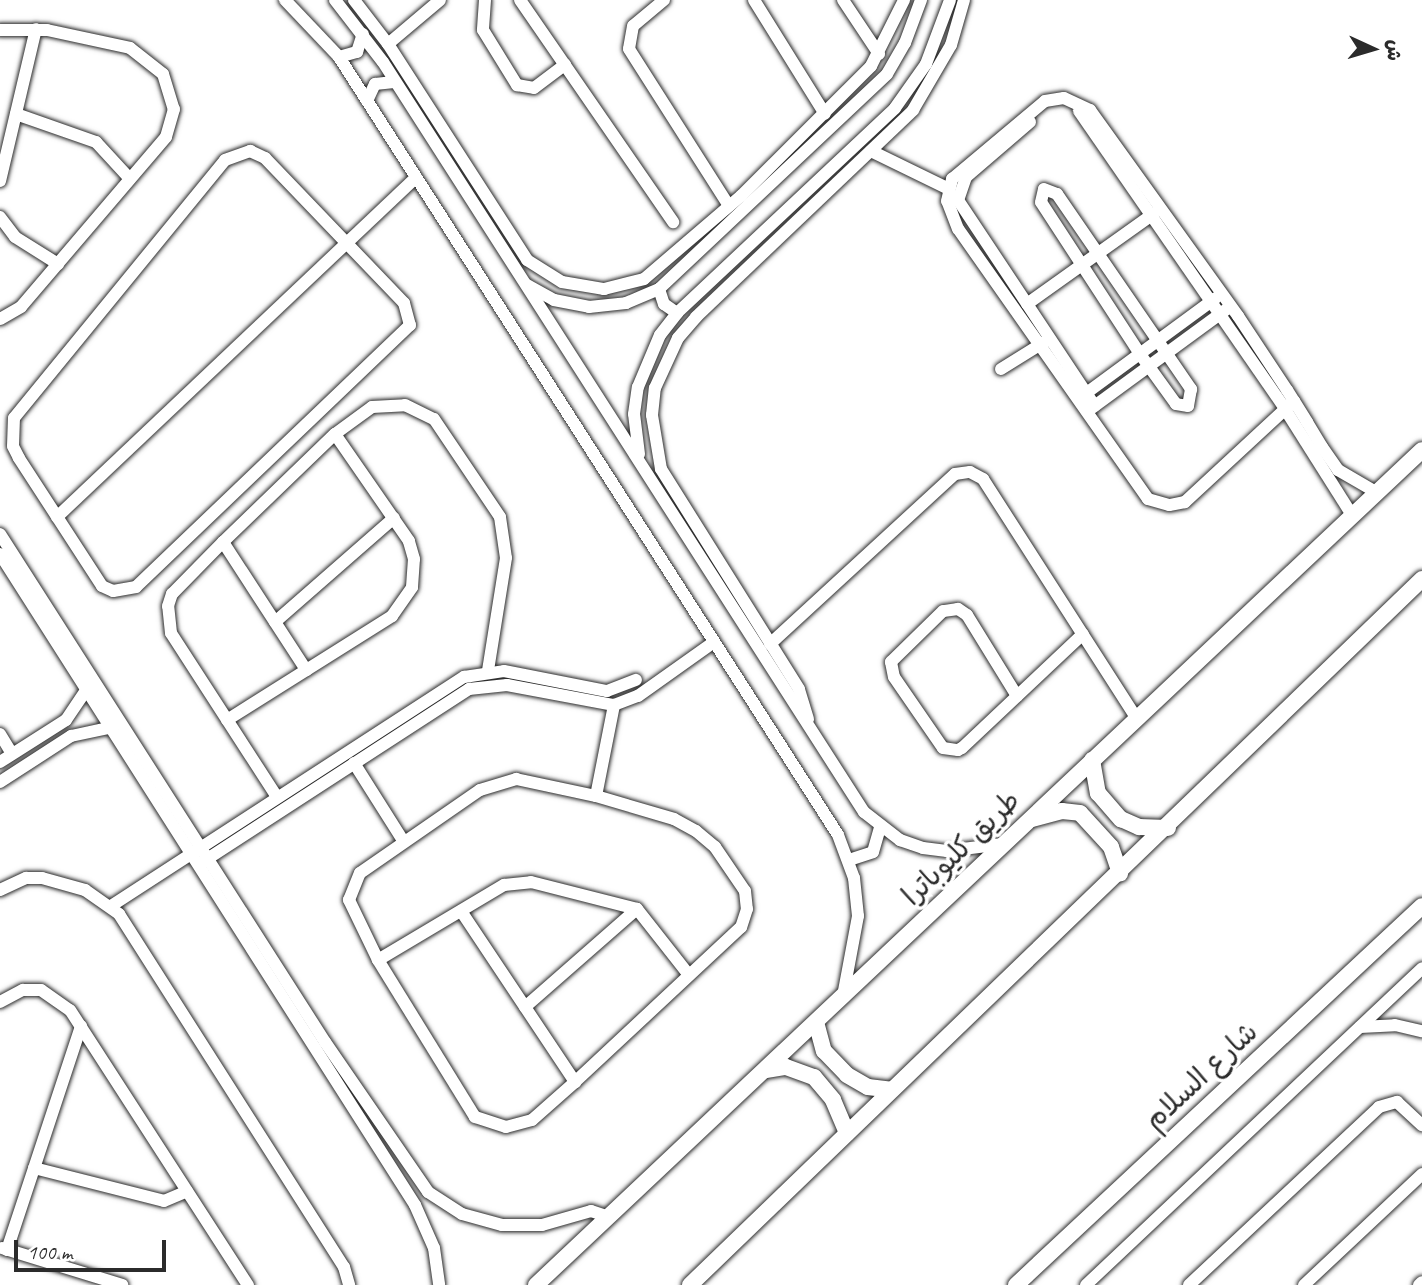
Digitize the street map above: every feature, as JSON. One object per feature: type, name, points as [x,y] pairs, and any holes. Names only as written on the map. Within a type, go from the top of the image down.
[{"type":"main road","name":"طريق كليوباترا","points":[[536,1285],[1422,450]]},
{"type":"main road","points":[[690,1285],[1168,828],[1422,579]]},
{"type":"main road","points":[[1091,760],[1098,793],[1121,819],[1139,827],[1168,828]]},
{"type":"main road","points":[[1027,821],[1062,811],[1080,813],[1111,846],[1120,873]]},
{"type":"main road","name":"شارع السلام","points":[[1016,1285],[1422,906]]},
{"type":"main road","points":[[816,1022],[824,1051],[847,1075],[868,1087],[891,1090]]},
{"type":"main road","points":[[765,1070],[786,1067],[814,1077],[834,1100],[847,1133]]},
{"type":"street","points":[[285,0],[339,57],[838,835],[849,860],[858,916],[843,996]]},
{"type":"street","points":[[335,0],[363,34],[394,82],[527,260],[543,273],[583,288],[604,289],[645,279],[729,206],[745,200],[887,74],[905,43],[921,0]]},
{"type":"street","points":[[354,0],[388,44],[524,283],[643,468],[770,643],[799,689],[811,730]]},
{"type":"street","points":[[388,44],[440,0]]},
{"type":"street","points":[[485,0],[484,30],[517,85],[534,88],[565,65]]},
{"type":"street","points":[[520,0],[673,222]]},
{"type":"street","points":[[664,0],[633,26],[629,49],[729,206]]},
{"type":"street","points":[[754,0],[825,114]]},
{"type":"street","points":[[842,0],[879,54]]},
{"type":"street","points":[[524,283],[554,300],[589,307],[626,303],[659,289],[879,54],[905,0]]},
{"type":"street","points":[[643,468],[635,442],[638,387],[653,348],[677,313],[778,220],[911,87],[938,40],[950,0]]},
{"type":"street","points":[[964,0],[951,45],[934,79],[913,110],[678,338],[655,388],[652,415],[661,469],[712,564],[864,813],[880,827],[923,848],[947,851],[1003,844]]},
{"type":"street","points":[[0,30],[36,29],[130,48],[163,74],[173,101],[172,124],[130,179],[21,307],[0,320]]},
{"type":"street","points":[[0,181],[36,29]]},
{"type":"street","points":[[339,57],[357,52],[363,34]]},
{"type":"street","points":[[367,101],[375,84],[394,82]]},
{"type":"street","points":[[953,183],[1046,104],[1071,103],[1087,113],[1338,470],[1376,492]]},
{"type":"street","points":[[16,114],[96,142],[130,179]]},
{"type":"street","points":[[250,151],[265,158],[347,243],[404,303],[411,317],[407,332],[136,587],[125,591],[102,586],[13,446],[14,418],[225,160],[250,151]]},
{"type":"street","points":[[872,151],[953,183]]},
{"type":"street","points":[[57,517],[416,178]]},
{"type":"street","points":[[953,183],[955,210],[963,225],[1091,409],[1144,496],[1169,505],[1185,502],[1290,405]]},
{"type":"street","points":[[1139,188],[1153,214],[1178,243]]},
{"type":"street","points":[[1044,189],[1054,190],[1098,253],[1191,389],[1188,406],[1176,404],[1140,354],[1041,202],[1044,189]]},
{"type":"street","points":[[1027,304],[1153,214]]},
{"type":"street","points":[[0,217],[15,237],[58,264]]},
{"type":"street","points":[[778,220],[786,231]]},
{"type":"street","points":[[991,263],[1027,304],[1045,341]]},
{"type":"street","points":[[659,289],[664,304],[677,313]]},
{"type":"street","points":[[1082,396],[1217,298]]},
{"type":"street","points":[[1091,409],[1226,310]]},
{"type":"street","points":[[1001,369],[1045,341]]},
{"type":"street","points":[[276,797],[167,620],[173,594],[335,434],[372,407],[388,404],[421,410],[435,419],[500,517],[506,558],[488,670]]},
{"type":"street","points":[[1290,405],[1352,515]]},
{"type":"street","points":[[227,720],[393,616],[409,595],[414,559],[394,518],[335,434]]},
{"type":"street","points":[[770,643],[962,472],[983,479],[1136,717]]},
{"type":"street","points":[[275,622],[394,518]]},
{"type":"street","points":[[0,534],[415,1205],[434,1248],[439,1285]]},
{"type":"street","points":[[223,542],[306,670]]},
{"type":"street","points":[[0,554],[110,728],[428,1192],[462,1214],[502,1225],[542,1225],[591,1211],[609,1217]]},
{"type":"street","points":[[1017,696],[958,609],[943,611],[891,662],[894,677],[947,750],[962,748],[1083,634]]},
{"type":"street","points":[[111,906],[199,857],[354,763],[466,683],[508,685],[614,705],[638,696],[714,642]]},
{"type":"street","points":[[199,857],[276,797],[488,670],[607,691],[636,680]]},
{"type":"street","points":[[0,762],[66,720],[86,690]]},
{"type":"street","points":[[596,796],[614,705]]},
{"type":"street","points":[[0,782],[71,736],[110,728]]},
{"type":"street","points":[[0,734],[12,754]]},
{"type":"street","points":[[354,763],[404,842]]},
{"type":"street","points":[[503,780],[529,781],[596,796],[674,819],[696,831],[715,847],[745,891],[747,909],[741,927],[575,1082],[519,1125],[495,1126],[475,1117],[377,960],[351,910],[350,890],[360,873],[480,790],[503,780]]},
{"type":"street","points":[[849,860],[873,852],[880,827]]},
{"type":"street","points":[[0,890],[26,878],[42,878],[85,890],[111,906],[344,1267],[349,1285]]},
{"type":"street","points":[[377,960],[504,885],[531,882],[637,909],[689,975]]},
{"type":"street","points":[[525,1007],[637,909]]},
{"type":"street","points":[[461,911],[575,1082]]},
{"type":"street","points":[[1086,1285],[1422,968]]},
{"type":"street","points":[[0,1002],[23,990],[41,990],[57,997],[81,1026],[245,1281],[231,1285]]},
{"type":"street","points":[[1360,1027],[1395,1025],[1422,1031]]},
{"type":"street","points":[[81,1026],[4,1249],[122,1285]]},
{"type":"street","points":[[1189,1285],[1379,1107],[1396,1102],[1422,1125]]},
{"type":"street","points":[[34,1168],[164,1201],[187,1191]]},
{"type":"street","points":[[1304,1285],[1422,1174]]},
{"type":"street","points":[[415,1205],[425,1204],[428,1192]]},
{"type":"street","points":[[1104,1285],[1107,1265]]}]
